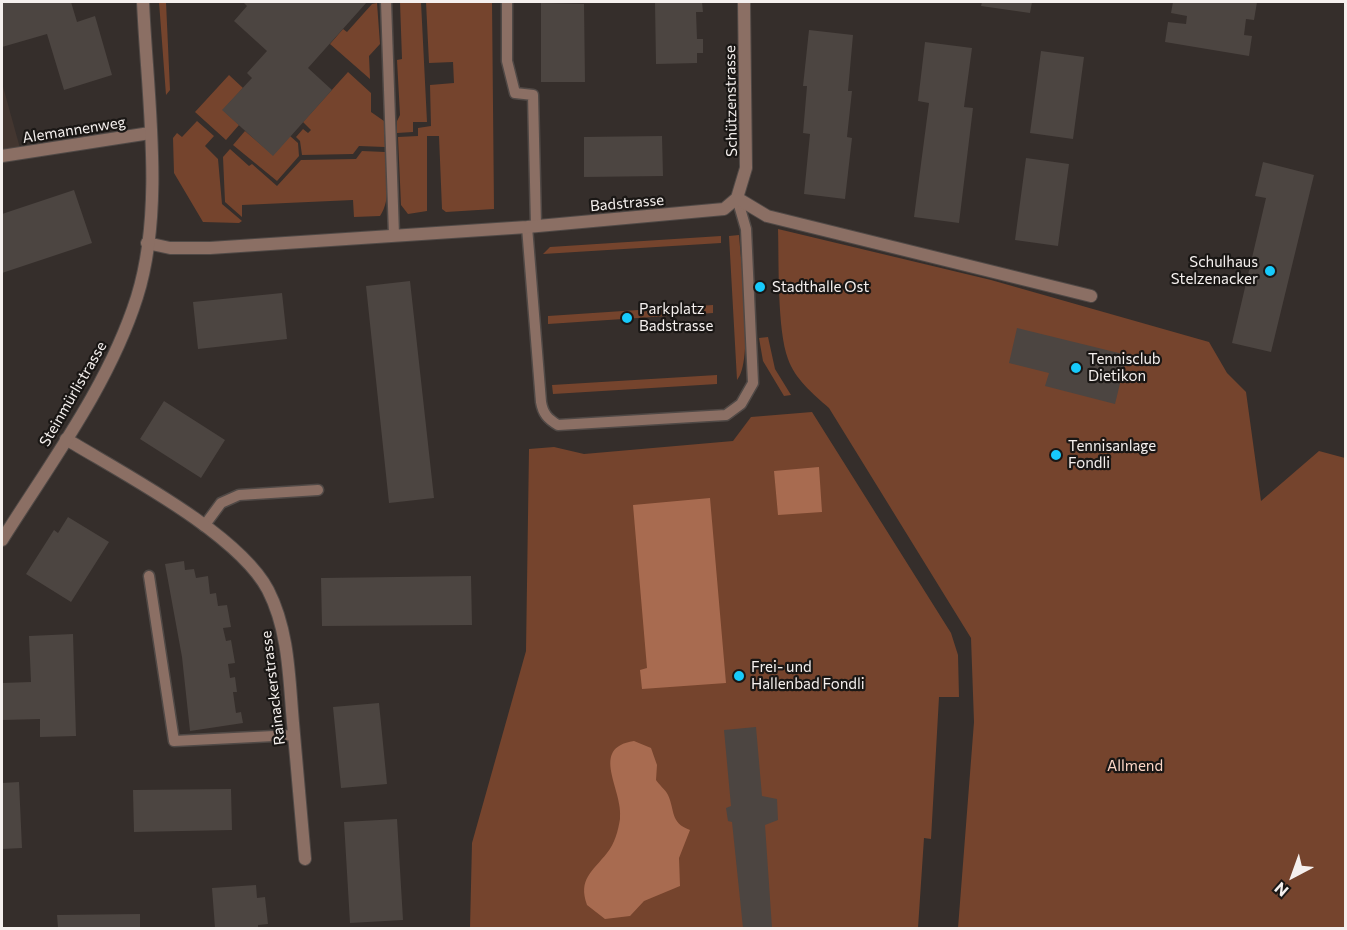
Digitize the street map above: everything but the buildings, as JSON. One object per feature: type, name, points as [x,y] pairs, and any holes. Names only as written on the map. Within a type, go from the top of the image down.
[{"type":"street","name":"Steinmürlistrasse","points":[[2,540],[99,384],[121,340],[138,295],[152,198],[143,2]]},
{"type":"street","name":"Schützenstrasse","points":[[737,198],[746,168],[744,2]]},
{"type":"street","name":"Alemannenweg","points":[[2,156],[150,133]]},
{"type":"street","name":"Badstrasse","points":[[147,243],[192,249],[532,227],[718,211],[737,198]]},
{"type":"street","points":[[737,198],[767,216],[1091,296]]},
{"type":"street","name":"Rainackerstrasse","points":[[66,439],[204,526],[242,557],[267,588],[282,625],[305,859]]},
{"type":"lane","points":[[386,2],[394,235]]},
{"type":"lane","points":[[507,2],[507,61],[515,93],[533,95],[532,227],[541,402],[548,419],[558,425],[726,415],[741,404],[753,383],[746,230],[737,198]]},
{"type":"lane","points":[[204,526],[221,503],[239,495],[318,490]]},
{"type":"lane","points":[[149,576],[174,741],[294,735]]},
{"type":"shaded area","points":[[2,83],[20,148],[2,151]]},
{"type":"shaded area","points":[[819,467],[822,512],[778,515],[774,471]]},
{"type":"shaded area","points":[[710,498],[726,683],[642,689],[640,670],[647,668],[633,505]]},
{"type":"shaded area","points":[[634,741],[651,748],[657,765],[656,780],[668,795],[676,820],[690,830],[679,858],[680,886],[644,901],[630,916],[605,919],[587,905],[585,882],[612,845],[620,819],[620,808],[611,772],[610,761],[613,752],[620,745]]},
{"type":"green space","points":[[159,2],[166,2],[170,90],[166,95]]},
{"type":"green space","points":[[400,2],[421,2],[427,122],[413,122],[413,132],[397,133],[397,121],[400,115],[397,60],[402,59]]},
{"type":"green space","points":[[426,2],[492,2],[494,209],[446,212],[442,209],[439,136],[427,136],[427,211],[408,214],[401,205],[398,137],[418,136],[418,128],[431,126],[430,85],[454,83],[453,62],[429,63]]},
{"type":"green space","points":[[377,3],[380,44],[369,56],[370,79],[330,44],[343,29],[347,32],[372,4]]},
{"type":"green space","points":[[348,72],[371,93],[371,112],[384,121],[385,147],[359,146],[353,154],[302,155],[300,141],[296,137],[303,129],[308,133],[311,130],[303,122]]},
{"type":"green space","points":[[229,75],[243,88],[223,110],[239,125],[226,140],[195,112]]},
{"type":"green space","points":[[197,121],[214,136],[205,146],[218,159],[222,204],[242,221],[239,223],[203,222],[174,173],[173,138],[177,133],[182,137]]},
{"type":"green space","points":[[245,131],[273,155],[290,136],[298,143],[299,156],[277,181],[233,145]]},
{"type":"green space","points":[[230,149],[249,166],[252,164],[277,186],[301,160],[356,159],[362,151],[385,152],[387,194],[384,209],[380,216],[354,217],[353,200],[242,205],[242,217],[225,202],[223,157]]},
{"type":"green space","name":"Allmend","points":[[778,229],[991,280],[1209,342],[1227,373],[1246,392],[1261,501],[1319,451],[1345,458],[1345,928],[958,928],[974,722],[971,638],[829,408],[805,386],[791,366],[784,346],[780,314]]},
{"type":"green space","points":[[739,235],[746,334],[742,370],[737,380],[729,236]]},
{"type":"green space","points":[[721,236],[721,243],[543,254],[550,247]]},
{"type":"green space","points":[[713,305],[713,313],[548,324],[548,316]]},
{"type":"green space","points":[[768,337],[775,369],[791,395],[784,396],[763,361],[759,338]]},
{"type":"green space","points":[[717,375],[717,384],[553,394],[552,385]]},
{"type":"green space","name":"Frei- und Hallenbad Fondli","points":[[812,412],[951,633],[958,655],[959,697],[939,697],[931,839],[924,838],[918,928],[470,928],[472,843],[526,651],[529,449],[554,447],[584,454],[733,441],[751,417]]},
{"type":"place","name":"Schulhaus Stelzenacker","points":[[1270,271]]},
{"type":"place","name":"Stadthalle Ost","points":[[760,287]]},
{"type":"place","name":"Parkplatz Badstrasse","points":[[627,318]]},
{"type":"place","name":"Tennisclub Dietikon","points":[[1076,368]]},
{"type":"place","name":"Tennisanlage Fondli","points":[[1056,455]]},
{"type":"place","name":"Frei- und Hallenbad Fondli","points":[[739,676]]}]
